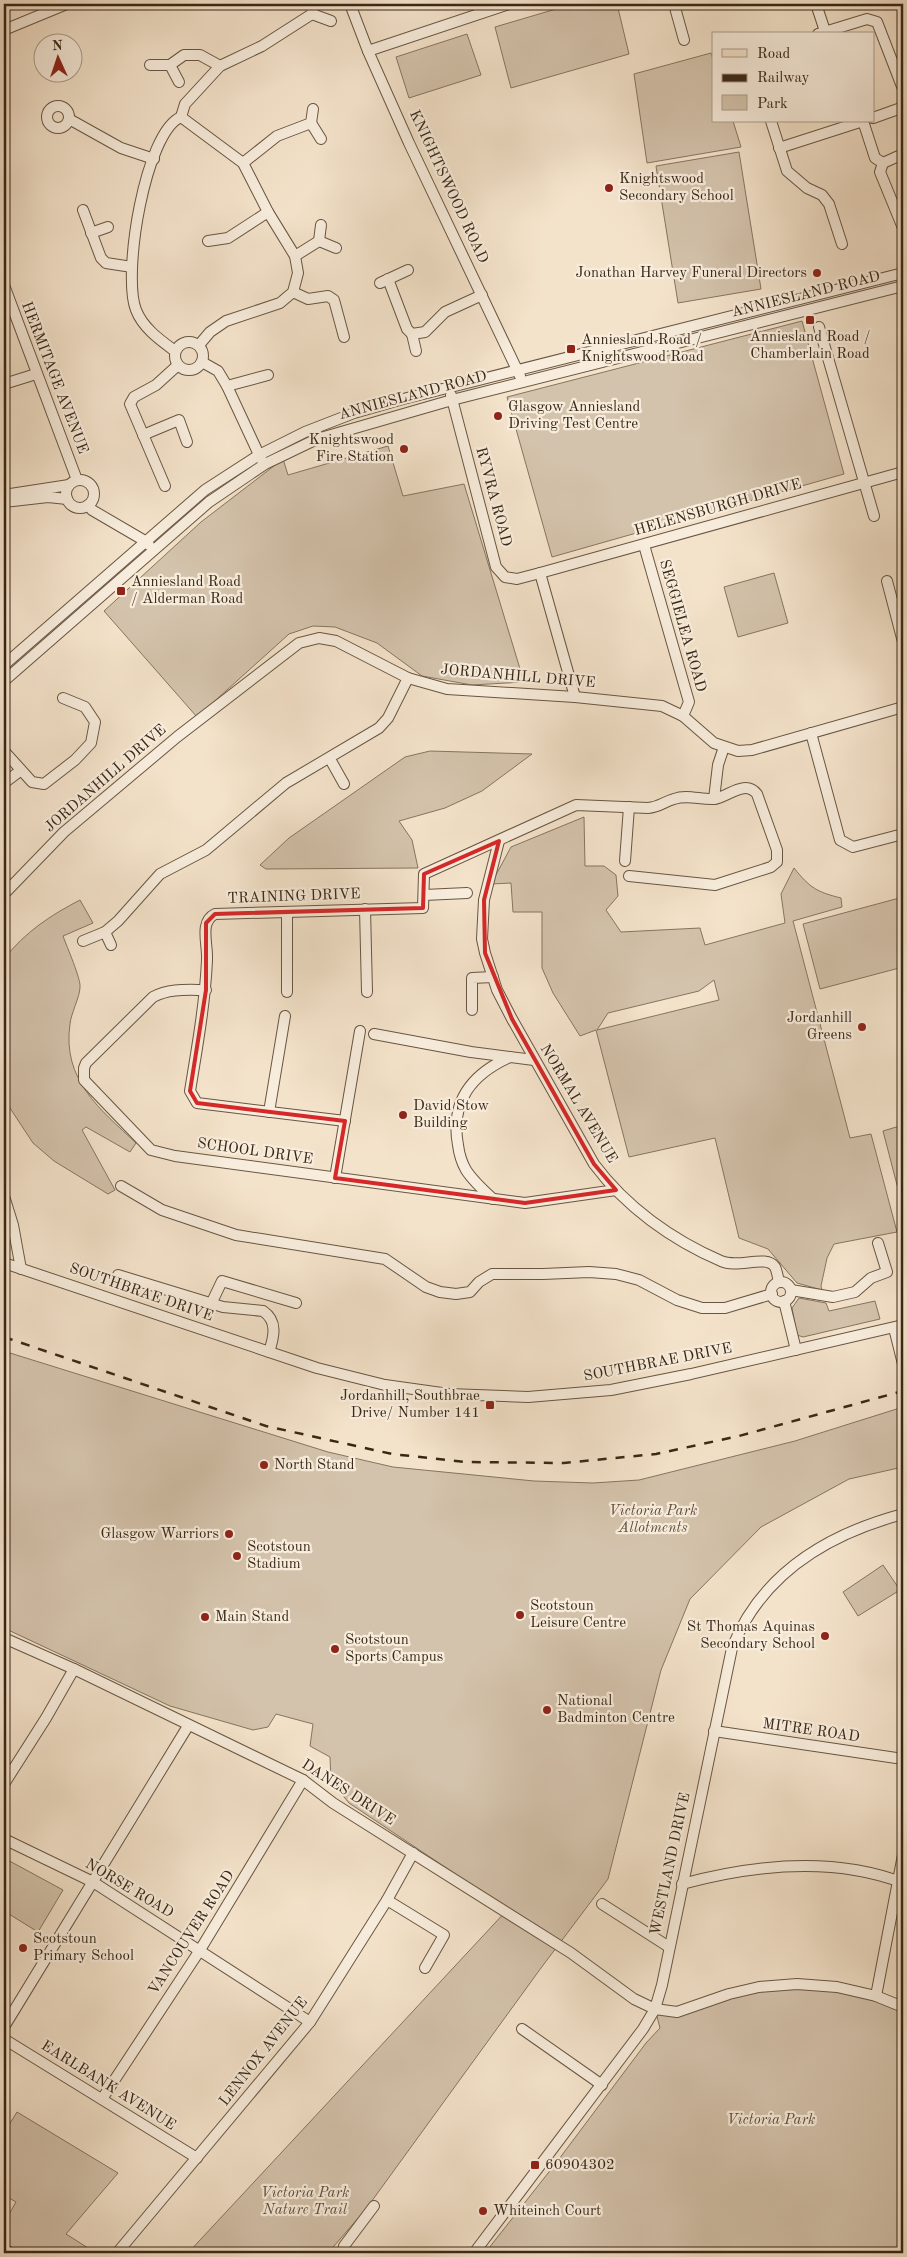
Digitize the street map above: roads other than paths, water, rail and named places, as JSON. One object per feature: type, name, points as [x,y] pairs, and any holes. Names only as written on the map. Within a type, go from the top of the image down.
[{"type":"main road","points":[[4,2251],[8,2253]]},
{"type":"street","points":[[4,30],[67,4]]},
{"type":"street","name":"KNIGHTSWOOD ROAD","points":[[350,4],[409,143],[518,370],[522,382]]},
{"type":"street","points":[[368,50],[509,4]]},
{"type":"street","points":[[674,4],[684,40]]},
{"type":"street","points":[[816,4],[822,32]]},
{"type":"street","points":[[175,351],[142,322],[136,309],[132,290],[136,226],[142,197],[165,130],[174,120],[181,117],[185,104],[220,66],[262,46],[312,9],[331,21]]},
{"type":"street","points":[[825,32],[867,19],[877,22],[903,89]]},
{"type":"street","points":[[150,65],[170,65],[184,54],[200,55],[220,66]]},
{"type":"street","points":[[170,65],[179,82]]},
{"type":"street","points":[[874,118],[901,108],[903,104]]},
{"type":"street","points":[[310,123],[314,109]]},
{"type":"street","points":[[181,117],[243,163],[268,212],[294,256],[298,272],[293,292],[280,303],[226,321],[210,332],[198,345]]},
{"type":"street","points":[[69,119],[121,148],[154,159]]},
{"type":"street","points":[[770,122],[787,171],[808,188],[822,195],[829,204],[842,244]]},
{"type":"street","points":[[779,148],[860,122]]},
{"type":"street","points":[[863,122],[875,158],[883,163]]},
{"type":"street","points":[[243,163],[277,136],[310,123]]},
{"type":"street","points":[[310,123],[321,139]]},
{"type":"street","points":[[903,154],[883,163],[880,172],[903,228]]},
{"type":"street","points":[[83,210],[97,251],[106,263],[132,268]]},
{"type":"street","points":[[208,241],[228,238],[268,212]]},
{"type":"street","points":[[294,256],[319,240],[321,225]]},
{"type":"street","points":[[91,233],[108,227]]},
{"type":"street","points":[[319,240],[336,248]]},
{"type":"street","points":[[408,270],[384,281],[412,334],[416,351]]},
{"type":"street","name":"ANNIESLAND ROAD","points":[[4,665],[205,490],[259,455],[305,432],[354,413],[448,387],[903,273]]},
{"type":"street","name":"HERMITAGE AVENUE","points":[[4,285],[73,483]]},
{"type":"street","name":"ANNIESLAND ROAD","points":[[4,681],[209,502],[265,464],[317,438],[452,400],[903,286]]},
{"type":"street","points":[[293,292],[308,299],[328,296],[334,300],[344,337]]},
{"type":"street","points":[[412,334],[425,332],[445,312],[482,295]]},
{"type":"street","points":[[819,327],[874,516]]},
{"type":"street","points":[[185,342],[194,342],[203,353],[202,362],[199,366],[190,370],[178,365],[174,358],[175,351],[185,342]]},
{"type":"street","points":[[202,362],[218,371],[265,464]]},
{"type":"street","points":[[165,486],[130,404],[134,397],[156,386],[178,365]]},
{"type":"street","points":[[4,384],[36,374]]},
{"type":"street","points":[[227,386],[268,375]]},
{"type":"street","name":"RYVRA ROAD","points":[[448,387],[496,567],[505,577],[517,579],[540,573]]},
{"type":"street","points":[[143,434],[179,420],[187,442]]},
{"type":"street","name":"HELENSBURGH DRIVE","points":[[540,573],[903,472]]},
{"type":"street","points":[[4,494],[86,481],[92,488],[93,497],[88,505],[76,507],[67,499],[48,497],[4,502]]},
{"type":"street","points":[[67,499],[67,490],[73,483]]},
{"type":"street","points":[[88,505],[92,510],[145,541],[154,551]]},
{"type":"street","name":"SEGGIELEA ROAD","points":[[644,544],[689,702],[684,716]]},
{"type":"street","points":[[540,573],[575,697]]},
{"type":"street","points":[[887,581],[903,642]]},
{"type":"street","name":"JORDANHILL DRIVE","points":[[4,894],[64,832],[177,737],[299,643],[319,638],[336,640],[408,678],[447,689],[575,697],[662,706],[684,716],[714,743],[738,751],[752,750],[903,707]]},
{"type":"street","points":[[83,941],[104,932],[118,921],[160,874],[206,850],[286,783],[330,759],[379,728],[388,718],[408,678]]},
{"type":"street","points":[[4,750],[20,771],[32,782],[44,784],[75,760],[91,743],[95,722],[86,707],[63,698]]},
{"type":"street","points":[[811,733],[840,840],[853,847],[903,834]]},
{"type":"street","points":[[714,799],[718,765],[724,747]]},
{"type":"street","points":[[330,759],[344,784]]},
{"type":"street","points":[[4,783],[20,771]]},
{"type":"street","points":[[466,893],[424,895],[424,874],[576,805],[660,807],[674,799],[684,797],[714,799],[745,788],[755,790],[777,850],[777,862],[771,867],[715,885],[629,876]]},
{"type":"street","points":[[625,861],[629,807]]},
{"type":"street","name":"NORMAL AVENUE","points":[[499,841],[488,877],[483,910],[482,939],[493,977],[497,990],[534,1060],[594,1164],[632,1206],[673,1236],[722,1262],[734,1265],[759,1260],[768,1261],[775,1267],[779,1282]]},
{"type":"street","name":"TRAINING DRIVE","points":[[345,1121],[197,1103],[192,1097],[190,1091],[206,990],[208,955],[206,922],[209,917],[216,914],[423,908],[424,895]]},
{"type":"street","points":[[365,909],[367,992]]},
{"type":"street","points":[[287,913],[287,992]]},
{"type":"street","points":[[104,932],[111,945]]},
{"type":"street","points":[[472,1010],[472,978],[493,977]]},
{"type":"street","name":"SCHOOL DRIVE","points":[[206,990],[172,990],[153,997],[86,1063],[84,1068],[84,1080],[151,1150],[182,1157],[525,1203],[616,1190]]},
{"type":"street","points":[[269,1112],[285,1016]]},
{"type":"street","points":[[335,1178],[360,1031]]},
{"type":"street","points":[[374,1034],[534,1060]]},
{"type":"street","points":[[493,1199],[478,1185],[466,1169],[456,1136],[457,1114],[467,1091],[478,1076],[494,1064],[510,1057]]},
{"type":"street","points":[[121,1186],[162,1210],[236,1235],[385,1259],[426,1287],[440,1292],[456,1294],[470,1292],[479,1282],[492,1274],[589,1272],[616,1274],[639,1280],[677,1300],[702,1308],[725,1308],[772,1294]]},
{"type":"street","points":[[4,1196],[13,1225],[21,1268]]},
{"type":"street","points":[[791,1290],[833,1297],[856,1292],[871,1278],[887,1272],[878,1242]]},
{"type":"street","name":"SOUTHBRAE DRIVE","points":[[4,1263],[338,1374],[407,1389],[467,1395],[528,1397],[624,1388],[899,1326]]},
{"type":"street","name":"SOUTHBRAE DRIVE","points":[[118,1274],[223,1307],[263,1310],[269,1314],[274,1328],[269,1352]]},
{"type":"street","name":"SOUTHBRAE DRIVE","points":[[212,1304],[222,1281],[296,1303]]},
{"type":"street","points":[[779,1282],[788,1284],[791,1290],[789,1298],[784,1301],[775,1299],[772,1294],[772,1288],[779,1282]]},
{"type":"street","points":[[784,1301],[796,1350]]},
{"type":"street","points":[[899,1326],[903,1364]]},
{"type":"street","name":"WESTLAND DRIVE","points":[[474,2253],[602,2085],[643,2029],[655,2009],[662,1985],[732,1648],[739,1630],[762,1597],[788,1571],[814,1551],[845,1533],[872,1522],[903,1514]]},
{"type":"street","name":"DANES DRIVE","points":[[4,1638],[74,1669],[188,1726],[303,1780],[333,1803],[571,1953],[634,1999],[655,2009]]},
{"type":"street","points":[[4,1784],[46,1718],[74,1669]]},
{"type":"street","points":[[4,2027],[188,1726]]},
{"type":"street","name":"MITRE ROAD","points":[[714,1731],[903,1759]]},
{"type":"street","name":"VANCOUVER ROAD","points":[[102,2100],[200,1950],[303,1780]]},
{"type":"street","name":"NORSE ROAD","points":[[4,1839],[93,1882],[310,2022]]},
{"type":"street","name":"LENNOX AVENUE","points":[[117,2253],[310,2022],[413,1853]]},
{"type":"street","points":[[876,1996],[901,1882],[903,1855]]},
{"type":"street","points":[[682,1884],[737,1871],[783,1866],[821,1867],[860,1872],[901,1882]]},
{"type":"street","points":[[386,1900],[444,1935],[425,1968]]},
{"type":"street","points":[[602,1904],[669,1948]]},
{"type":"street","points":[[655,2009],[677,2012],[759,1987],[797,1984],[837,1987],[876,1996],[903,2007]]},
{"type":"street","points":[[522,2029],[602,2085]]},
{"type":"street","name":"EARLBANK AVENUE","points":[[4,2039],[197,2158]]},
{"type":"street","points":[[346,2253],[344,2246],[374,2206]]},
{"type":"railway","points":[[4,1337],[266,1426],[392,1454],[466,1462],[564,1463],[656,1454],[739,1436],[903,1391]]},
{"type":"place","name":"Knightswood Secondary School","points":[[609,188]]},
{"type":"place","name":"Jonathan Harvey Funeral Directors","points":[[817,273]]},
{"type":"place","name":"Anniesland Road / Chamberlain Road","points":[[810,320]]},
{"type":"place","name":"Anniesland Road / Knightswood Road","points":[[571,349]]},
{"type":"place","name":"Glasgow Anniesland Driving Test Centre","points":[[498,416]]},
{"type":"place","name":"Knightswood Fire Station","points":[[404,449]]},
{"type":"place","name":"Anniesland Road / Alderman Road","points":[[121,591]]},
{"type":"place","name":"Jordanhill Greens","points":[[862,1027]]},
{"type":"place","name":"David Stow Building","points":[[403,1115]]},
{"type":"place","name":"Jordanhill, Southbrae Drive/ Number 141","points":[[490,1405]]},
{"type":"place","name":"North Stand","points":[[264,1465]]},
{"type":"place","name":"Glasgow Warriors","points":[[229,1534]]},
{"type":"place","name":"Scotstoun Stadium","points":[[237,1556]]},
{"type":"place","name":"Scotstoun Leisure Centre","points":[[520,1615]]},
{"type":"place","name":"Main Stand","points":[[205,1617]]},
{"type":"place","name":"St Thomas Aquinas Secondary School","points":[[825,1636]]},
{"type":"place","name":"Scotstoun Sports Campus","points":[[335,1649]]},
{"type":"place","name":"National Badminton Centre","points":[[547,1710]]},
{"type":"place","name":"Scotstoun Primary School","points":[[23,1948]]},
{"type":"place","name":"60904302","points":[[535,2165]]},
{"type":"place","name":"Whiteinch Court","points":[[483,2211]]},
{"type":"park label","name":"Victoria Park Allotments","points":[[653,1520]]},
{"type":"park label","name":"Victoria Park","points":[[771,2120]]},
{"type":"park label","name":"Victoria Park Nature Trail","points":[[305,2202]]}]
